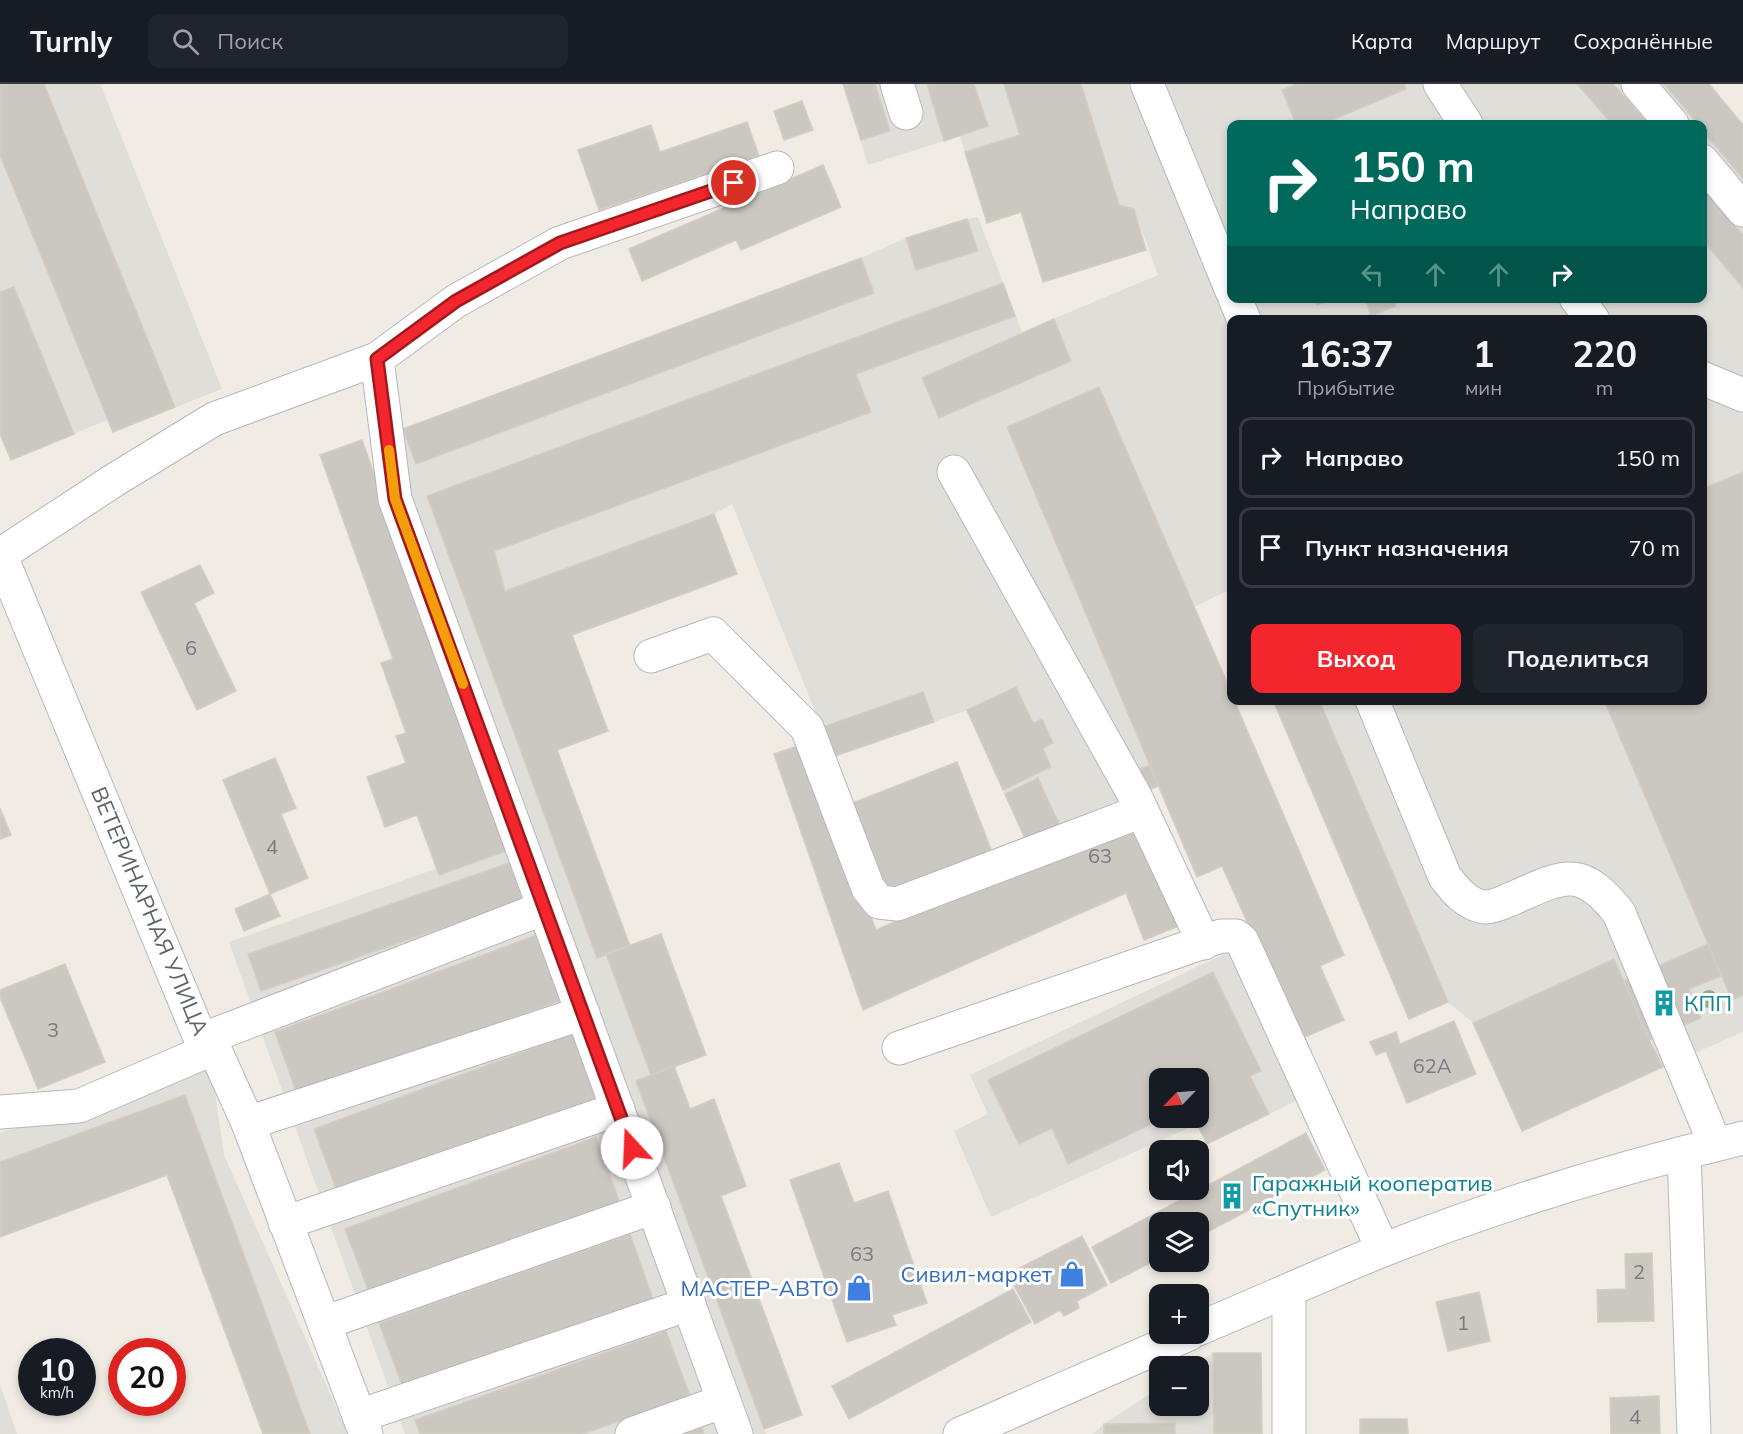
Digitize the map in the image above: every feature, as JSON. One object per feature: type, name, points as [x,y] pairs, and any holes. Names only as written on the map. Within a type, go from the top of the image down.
[{"type":"street","points":[[1147,84],[1227,279]]},
{"type":"street","points":[[1440,84],[1463,120]]},
{"type":"street","points":[[1638,84],[1669,120]]},
{"type":"street","points":[[1707,167],[1743,210]]},
{"type":"street","points":[[0,554],[214,418],[377,359],[456,301],[560,243],[777,168]]},
{"type":"street","points":[[1580,303],[1589,315]]},
{"type":"street","points":[[377,359],[395,499],[736,1434]]},
{"type":"street","points":[[1721,386],[1743,413]]},
{"type":"street","points":[[954,472],[1142,811],[1204,943]]},
{"type":"street","name":"ВЕТЕРИНАРНАЯ УЛИЦА","points":[[0,554],[207,1044],[248,1123],[363,1425]]},
{"type":"street","points":[[651,656],[712,634],[807,728],[868,888],[879,902],[897,904],[1142,811]]},
{"type":"street","points":[[1209,1324],[1383,1250],[1492,1210],[1586,1180],[1729,1141],[1619,913],[1605,894],[1586,882],[1570,878],[1552,881],[1499,904],[1485,907],[1457,893],[1445,877],[1374,705]]},
{"type":"street","points":[[0,1112],[79,1106],[207,1044],[544,908]]},
{"type":"street","points":[[899,1048],[1228,934],[1236,936],[1242,941],[1383,1250]]},
{"type":"street","points":[[248,1123],[583,1013]]},
{"type":"street","points":[[285,1223],[618,1109]]},
{"type":"street","points":[[1684,1153],[1694,1434]]},
{"type":"street","points":[[324,1323],[654,1207]]},
{"type":"street","points":[[1288,1434],[1289,1290]]},
{"type":"street","points":[[363,1425],[689,1304]]},
{"type":"street","points":[[960,1434],[1166,1344]]},
{"type":"street","points":[[632,1434],[724,1401]]},
{"type":"shaded area","points":[[0,84],[104,84],[101,86],[222,389],[113,432],[107,420],[11,460],[0,434]]},
{"type":"shaded area","points":[[843,84],[1709,84],[1743,125],[1743,1032],[1663,1067],[1614,959],[1473,1023],[1444,999],[1321,705],[1707,705],[1707,315],[1227,315],[1227,591],[1194,607],[1226,681],[1134,728],[1158,786],[1027,843],[967,710],[934,722],[923,692],[821,726],[732,504],[714,514],[506,591],[557,750],[690,1108],[714,1099],[746,1186],[721,1196],[802,1415],[764,1429],[766,1434],[405,1434],[229,942],[531,835],[387,432],[403,429],[861,258],[906,238],[967,219],[978,217],[1022,332],[1158,275],[1134,209],[1119,205],[1112,184],[987,223],[960,136],[868,165]]},
{"type":"shaded area","points":[[1228,952],[1298,1100],[1269,1114],[1209,1122],[1209,1068],[1149,1068],[1149,1128],[1188,1128],[1162,1140],[1149,1140],[1149,1146],[991,1217],[954,1131],[988,1114],[970,1075]]},
{"type":"shaded area","points":[[210,1057],[224,1155],[348,1434],[263,1434],[167,1175],[0,1237],[0,1133]]},
{"type":"shaded area","points":[[1213,1353],[1261,1353],[1262,1434],[1093,1434],[1104,1424],[1149,1395],[1149,1416],[1209,1416],[1208,1356]]},
{"type":"shaded area","points":[[0,1384],[17,1434],[0,1434]]},
{"type":"building","points":[[0,84],[44,84],[175,407],[113,432],[0,155]]},
{"type":"building","points":[[843,84],[875,84],[890,131],[861,140]]},
{"type":"building","points":[[927,84],[974,84],[988,126],[944,141]]},
{"type":"building","points":[[1004,84],[1081,84],[1119,205],[1134,209],[1146,250],[1043,282],[1021,212],[987,223],[965,152],[1020,135]]},
{"type":"building","points":[[1297,84],[1404,84],[1406,89],[1332,120],[1294,120],[1282,90]]},
{"type":"building","points":[[1577,84],[1613,84],[1645,120],[1608,120]]},
{"type":"building","points":[[1664,84],[1709,84],[1743,125],[1743,179],[1707,136],[1707,120],[1695,120]]},
{"type":"building","points":[[802,101],[813,130],[784,140],[774,111]]},
{"type":"building","points":[[747,122],[759,156],[599,210],[578,150],[651,125],[660,152]]},
{"type":"building","points":[[823,165],[841,207],[741,250],[736,240],[642,281],[629,249]]},
{"type":"building","points":[[1707,192],[1743,235],[1743,288],[1707,245]]},
{"type":"building","points":[[967,219],[978,251],[916,270],[906,238]]},
{"type":"building","points":[[861,258],[874,293],[416,464],[403,429]]},
{"type":"building","points":[[1003,283],[1015,316],[856,374],[871,412],[494,551],[505,591],[714,514],[737,574],[572,635],[608,731],[557,750],[630,946],[597,958],[427,496]]},
{"type":"building","points":[[14,287],[74,434],[11,460],[0,434],[0,292]]},
{"type":"building","points":[[1367,303],[1395,303],[1396,306],[1371,315]]},
{"type":"building","points":[[1054,319],[1071,361],[939,418],[922,378]]},
{"type":"building","points":[[1099,387],[1227,682],[1227,705],[1236,705],[1344,955],[1320,966],[1344,1020],[1300,1039],[1222,866],[1197,877],[1007,427]]},
{"type":"building","points":[[362,440],[509,850],[439,875],[417,815],[385,827],[367,777],[406,763],[396,736],[406,733],[381,663],[393,659],[320,455]]},
{"type":"building","points":[[1743,472],[1743,995],[1732,1000],[1606,705],[1707,705],[1707,487]]},
{"type":"building","points":[[200,565],[214,593],[194,603],[236,691],[197,710],[141,592]]},
{"type":"building","points":[[1016,687],[1033,723],[1042,719],[1053,743],[1043,748],[1051,767],[1003,790],[967,710]]},
{"type":"building","points":[[923,692],[934,722],[832,757],[822,727]]},
{"type":"building","points":[[1275,705],[1321,705],[1448,1002],[1409,1019]]},
{"type":"building","points":[[803,744],[876,930],[1134,816],[1186,923],[1144,940],[1126,893],[863,1010],[774,754]]},
{"type":"building","points":[[275,758],[296,808],[281,814],[308,878],[270,894],[223,780]]},
{"type":"building","points":[[957,762],[992,852],[889,893],[853,803]]},
{"type":"building","points":[[1150,765],[1158,786],[1142,793],[1133,772]]},
{"type":"building","points":[[1038,778],[1061,828],[1027,843],[1005,794]]},
{"type":"building","points":[[0,808],[11,835],[0,839]]},
{"type":"building","points":[[509,863],[523,900],[261,991],[248,954]]},
{"type":"building","points":[[270,894],[280,916],[244,931],[235,909]]},
{"type":"building","points":[[661,934],[706,1055],[651,1075],[606,954]]},
{"type":"building","points":[[537,935],[562,1000],[298,1097],[275,1032]]},
{"type":"building","name":"КПП","points":[[1708,944],[1721,976],[1689,989],[1701,1018],[1649,1040],[1624,981]]},
{"type":"building","points":[[1614,959],[1663,1067],[1522,1131],[1473,1023]]},
{"type":"building","points":[[65,964],[105,1062],[38,1089],[0,997],[0,990]]},
{"type":"building","points":[[1213,972],[1261,1071],[1250,1076],[1269,1114],[1209,1143],[1199,1128],[1209,1128],[1209,1068],[1149,1068],[1149,1125],[1068,1164],[1052,1128],[1019,1144],[988,1080]]},
{"type":"building","points":[[1454,1021],[1476,1074],[1407,1103],[1386,1051],[1376,1055],[1370,1042],[1396,1032],[1400,1044]]},
{"type":"building","points":[[577,1032],[601,1097],[338,1194],[314,1129]]},
{"type":"building","points":[[674,1066],[690,1109],[714,1099],[746,1186],[721,1196],[802,1415],[764,1429],[636,1081]]},
{"type":"building","points":[[185,1095],[310,1434],[263,1434],[167,1175],[0,1237],[0,1162]]},
{"type":"building","name":"Гаражный кооператив «Спутник»","points":[[1306,1133],[1325,1170],[1209,1231],[1209,1212],[1158,1212],[1180,1200],[1209,1200],[1209,1185]]},
{"type":"building","points":[[596,1137],[620,1203],[370,1295],[345,1229]]},
{"type":"building","points":[[839,1163],[854,1203],[888,1191],[927,1303],[892,1315],[896,1325],[847,1342],[790,1180]]},
{"type":"building","name":"Гаражный кооператив «Спутник»","points":[[1149,1217],[1149,1264],[1111,1283],[1092,1247]]},
{"type":"building","points":[[630,1234],[653,1299],[403,1388],[379,1323]]},
{"type":"building","points":[[1082,1236],[1107,1285],[1077,1301],[1079,1308],[1064,1316],[1060,1310],[1035,1324],[1008,1274]]},
{"type":"building","points":[[1652,1253],[1654,1321],[1598,1322],[1597,1290],[1626,1289],[1625,1254]]},
{"type":"building","points":[[1013,1289],[1031,1322],[849,1419],[832,1386]]},
{"type":"building","points":[[1479,1292],[1490,1341],[1448,1351],[1436,1302]]},
{"type":"building","points":[[666,1331],[690,1396],[583,1434],[420,1434],[415,1420]]},
{"type":"building","points":[[1213,1353],[1261,1353],[1262,1434],[1214,1434]]},
{"type":"building","points":[[1659,1396],[1660,1434],[1611,1434],[1610,1398]]},
{"type":"building","points":[[1360,1419],[1407,1419],[1408,1434],[1360,1434]]},
{"type":"building","points":[[1175,1423],[1175,1434],[1104,1434],[1104,1424]]},
{"type":"building","points":[[702,1427],[704,1434],[681,1434]]},
{"type":"slow traffic","points":[[389,450],[395,499],[463,684]]},
{"type":"place","name":"КПП","points":[[1664,1003]]},
{"type":"place","name":"Гаражный кооператив «Спутник»","points":[[1232,1196]]},
{"type":"place","name":"Сивил-маркет","points":[[1072,1274]]},
{"type":"place","name":"МАСТЕР-АВТО","points":[[859,1288]]},
{"type":"route","points":[[632,1148],[395,499],[377,359],[456,301],[560,243],[734,183]]}]
